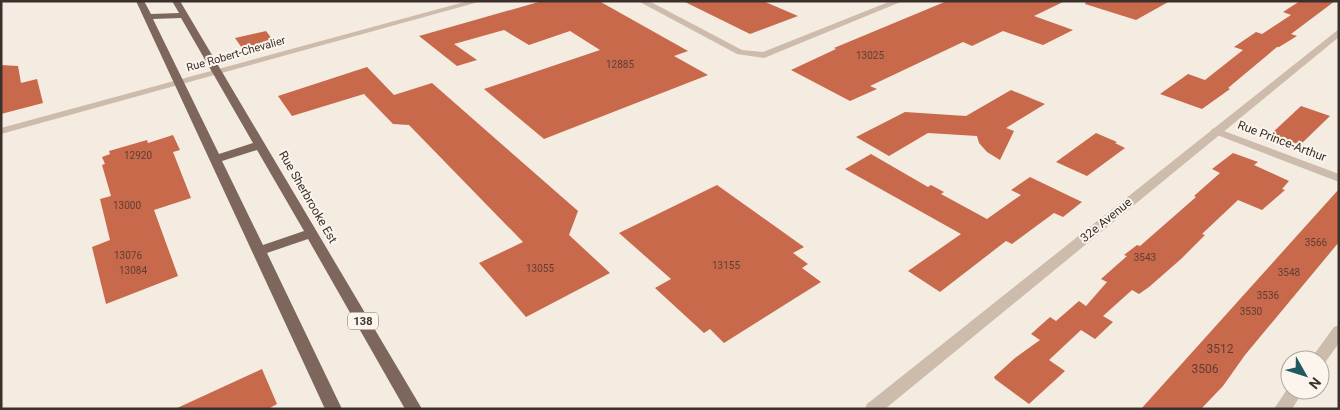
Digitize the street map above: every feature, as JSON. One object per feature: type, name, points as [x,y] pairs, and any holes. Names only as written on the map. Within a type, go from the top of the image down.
[{"type":"main road","points":[[140,1],[334,409]]},
{"type":"main road","name":"Rue Sherbrooke Est","points":[[176,1],[414,409]]},
{"type":"main road","points":[[148,17],[184,15]]},
{"type":"main road","points":[[215,159],[260,145]]},
{"type":"main road","points":[[259,251],[312,233]]},
{"type":"street","name":"Rue Robert-Chevalier","points":[[1,131],[478,1]]},
{"type":"street","points":[[642,1],[740,52],[764,55],[899,1]]},
{"type":"street","name":"32e Avenue","points":[[873,409],[1339,32]]},
{"type":"street","name":"Rue Prince-Arthur","points":[[1216,131],[1339,178]]},
{"type":"street","points":[[1325,350],[1339,331]]},
{"type":"building","points":[[542,1],[599,1],[688,51],[674,56],[708,75],[544,139],[484,89],[600,50],[570,31],[529,45],[504,30],[454,44],[477,60],[457,66],[419,36]]},
{"type":"building","points":[[683,1],[763,1],[798,16],[750,34]]},
{"type":"building","points":[[947,1],[1065,1],[1034,16],[1073,30],[1043,45],[1003,31],[972,46],[963,42],[870,86],[877,89],[850,101],[791,70],[836,49],[834,48]]},
{"type":"building","points":[[1086,1],[1170,1],[1136,20],[1085,4]]},
{"type":"building","points":[[1300,1],[1335,1],[1291,34],[1297,36],[1277,47],[1228,88],[1230,89],[1202,109],[1160,94],[1188,74],[1205,80],[1243,50],[1234,47],[1256,32],[1262,34],[1291,15],[1283,12]]},
{"type":"building","points":[[266,31],[275,43],[244,51],[235,38]]},
{"type":"building","points":[[1,65],[18,66],[21,83],[37,79],[43,103],[1,114]]},
{"type":"building","points":[[367,67],[394,95],[432,83],[578,211],[569,235],[610,273],[526,317],[479,263],[523,242],[409,125],[393,124],[364,94],[292,116],[278,96]]},
{"type":"building","points":[[1011,90],[1045,104],[1006,128],[1014,131],[1000,160],[987,152],[979,143],[977,136],[928,133],[889,156],[856,137],[905,112],[966,116]]},
{"type":"building","points":[[1301,106],[1330,116],[1300,145],[1271,134]]},
{"type":"building","points":[[1096,133],[1117,142],[1115,143],[1125,148],[1087,176],[1056,162]]},
{"type":"building","points":[[173,135],[180,150],[173,152],[191,198],[154,210],[178,276],[106,304],[92,247],[110,240],[100,199],[111,196],[102,165],[105,164],[102,157],[110,154],[109,151],[147,140],[148,143]]},
{"type":"building","points":[[1233,153],[1258,162],[1254,165],[1289,181],[1282,189],[1285,190],[1262,210],[1238,200],[1202,234],[1205,235],[1181,259],[1149,287],[1139,294],[1132,290],[1103,316],[1113,322],[1095,339],[1081,330],[1049,360],[1065,371],[1029,404],[995,379],[994,377],[1015,358],[1040,340],[1031,334],[1050,317],[1056,321],[1079,301],[1086,306],[1107,282],[1101,279],[1127,256],[1124,255],[1137,245],[1140,246],[1196,197],[1194,196],[1220,173],[1212,169]]},
{"type":"building","points":[[871,154],[928,187],[931,185],[944,192],[941,194],[987,219],[1021,195],[1011,190],[1030,177],[1082,202],[1063,217],[1054,213],[1012,244],[1006,241],[940,292],[908,271],[961,234],[845,169]]},
{"type":"building","points":[[717,185],[804,247],[793,253],[808,264],[802,268],[821,282],[724,343],[710,329],[704,333],[655,288],[671,279],[619,233]]},
{"type":"building","points":[[1339,189],[1339,242],[1245,355],[1223,386],[1201,409],[1141,409]]},
{"type":"building","points":[[262,369],[277,404],[268,409],[175,409]]}]
